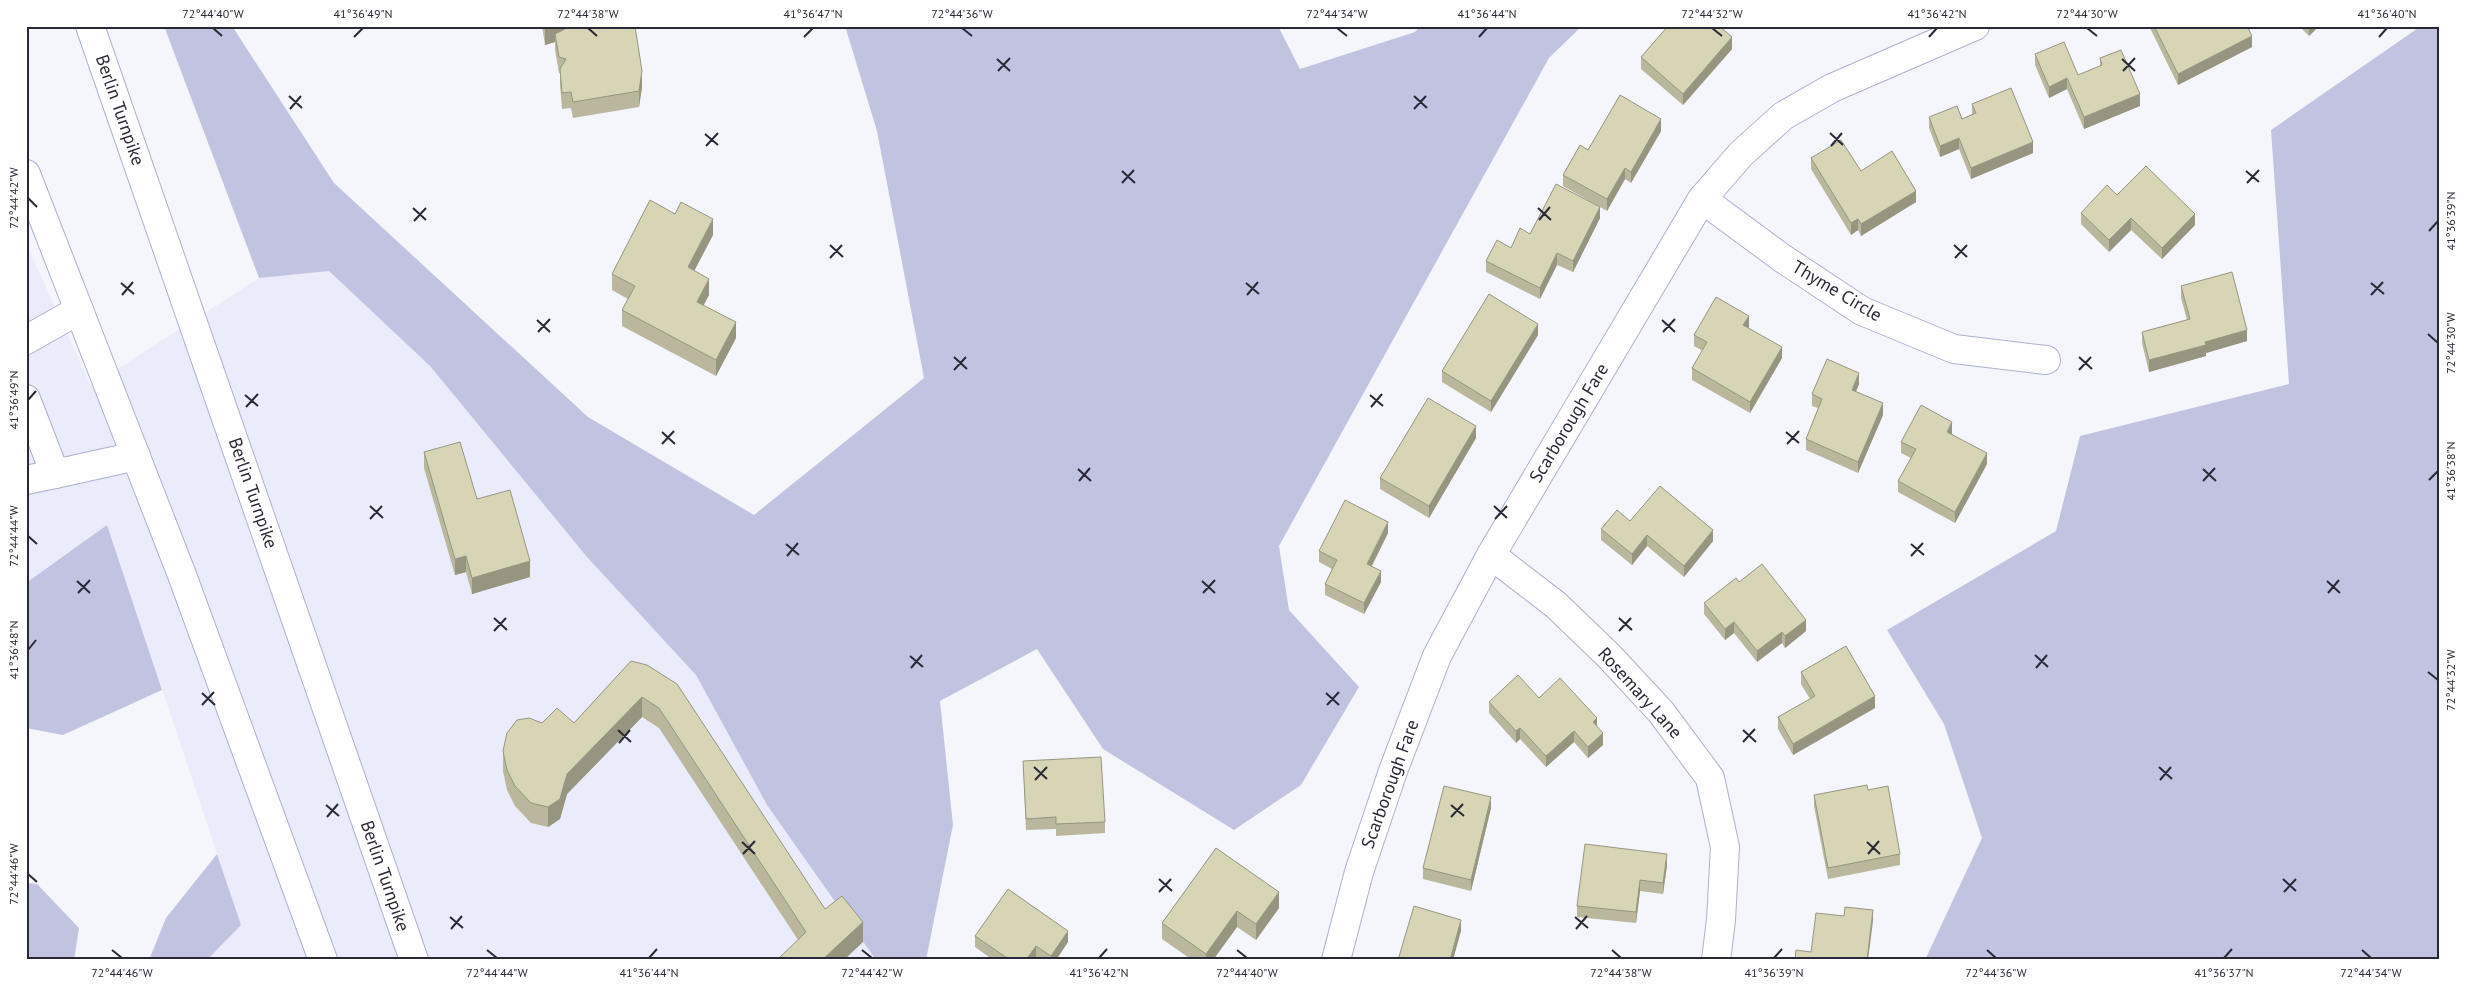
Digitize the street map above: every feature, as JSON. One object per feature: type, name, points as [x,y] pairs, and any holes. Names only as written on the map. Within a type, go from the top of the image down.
[{"type":"main road","name":"Berlin Turnpike","points":[[90,26],[414,960]]},
{"type":"main road","name":"Scarborough Fare","points":[[1336,960],[1359,872],[1393,771],[1437,656],[1491,555],[1702,199],[1741,154],[1783,116],[1832,88],[1976,26]]},
{"type":"main road","points":[[26,174],[136,456],[323,960]]},
{"type":"main road","name":"Thyme Circle","points":[[1702,199],[1782,258],[1862,311],[1954,349],[2046,360]]},
{"type":"main road","points":[[26,340],[79,310]]},
{"type":"main road","points":[[26,399],[56,474]]},
{"type":"main road","points":[[26,480],[136,456]]},
{"type":"main road","name":"Rosemary Lane","points":[[1491,555],[1556,605],[1608,656],[1661,712],[1710,778],[1725,847],[1721,920],[1716,960]]},
{"type":"shaded area","points":[[164,26],[232,26],[334,183],[588,417],[754,515],[924,378],[877,131],[845,26],[1278,26],[1300,69],[1415,32],[1420,26],[1582,26],[1549,58],[1279,546],[1289,610],[1359,687],[1301,785],[1234,830],[1103,749],[1037,649],[940,701],[953,825],[926,960],[876,960],[767,805],[696,675],[587,557],[430,366],[329,271],[259,278]]},
{"type":"shaded area","points":[[2421,26],[2439,26],[2439,960],[1925,960],[1982,838],[1944,724],[1887,630],[2056,531],[2080,436],[2289,384],[2271,130]]},
{"type":"shaded area","points":[[26,243],[91,386],[259,278],[329,271],[430,366],[587,557],[696,675],[767,805],[876,960],[207,960],[241,925],[107,525],[26,583]]},
{"type":"shaded area","points":[[107,525],[162,690],[63,735],[26,728],[26,583]]},
{"type":"shaded area","points":[[217,854],[241,925],[207,960],[149,960],[166,918]]},
{"type":"shaded area","points":[[26,883],[37,884],[79,928],[74,960],[26,960]]},
{"type":"building","points":[[544,26],[555,26],[545,29]]},
{"type":"building","points":[[564,26],[635,26],[642,71],[639,91],[573,102],[571,92],[562,93],[560,69],[566,59],[559,57],[555,34],[565,29]]},
{"type":"building","points":[[1668,26],[1719,26],[1732,37],[1683,94],[1641,57]]},
{"type":"building","points":[[2154,26],[2247,26],[2252,36],[2178,74]]},
{"type":"building","points":[[2064,42],[2078,75],[2102,65],[2100,58],[2121,50],[2140,94],[2084,117],[2067,78],[2049,87],[2035,54]]},
{"type":"building","points":[[2011,88],[2033,142],[1971,168],[1959,138],[1940,146],[1929,117],[1957,106],[1962,119],[1976,113],[1972,104]]},
{"type":"building","points":[[1620,95],[1661,119],[1631,172],[1625,168],[1607,199],[1563,175],[1580,145],[1588,150]]},
{"type":"building","points":[[1841,140],[1861,171],[1892,151],[1916,191],[1861,224],[1858,219],[1851,223],[1811,158]]},
{"type":"building","points":[[2146,166],[2195,214],[2162,248],[2131,218],[2109,240],[2081,213],[2107,185],[2117,195]]},
{"type":"building","points":[[1556,184],[1600,207],[1573,261],[1557,253],[1540,288],[1486,261],[1497,240],[1511,248],[1520,228],[1530,234]]},
{"type":"building","points":[[650,200],[675,214],[681,202],[713,219],[688,267],[709,279],[697,302],[736,322],[716,360],[622,310],[635,286],[612,274]]},
{"type":"building","points":[[2232,272],[2247,330],[2205,342],[2206,345],[2149,360],[2142,332],[2190,319],[2181,286]]},
{"type":"building","points":[[1489,294],[1538,324],[1491,401],[1442,371]]},
{"type":"building","points":[[1716,297],[1749,316],[1743,325],[1782,347],[1750,402],[1692,368],[1707,342],[1694,335]]},
{"type":"building","points":[[1827,359],[1859,373],[1852,390],[1883,403],[1858,462],[1806,439],[1822,399],[1812,394]]},
{"type":"building","points":[[1428,398],[1476,426],[1429,506],[1380,478]]},
{"type":"building","points":[[1921,405],[1952,422],[1947,432],[1987,453],[1955,512],[1898,481],[1916,449],[1901,442]]},
{"type":"building","points":[[460,442],[477,499],[510,490],[530,561],[472,578],[466,556],[455,559],[424,452]]},
{"type":"building","points":[[1660,486],[1713,530],[1684,566],[1647,535],[1632,554],[1601,529],[1617,510],[1630,521]]},
{"type":"building","points":[[1345,500],[1388,522],[1367,564],[1381,571],[1364,603],[1325,584],[1337,560],[1319,551]]},
{"type":"building","points":[[1762,564],[1806,620],[1785,636],[1782,632],[1757,651],[1734,622],[1725,629],[1704,603],[1736,578],[1739,582]]},
{"type":"building","points":[[1846,646],[1875,696],[1793,744],[1778,717],[1815,696],[1801,672]]},
{"type":"building","points":[[631,661],[647,665],[677,684],[825,909],[842,896],[863,922],[822,960],[777,960],[806,932],[659,708],[642,697],[567,774],[560,799],[548,807],[531,803],[515,786],[507,770],[503,751],[507,733],[517,720],[529,718],[542,723],[557,708],[574,723]]},
{"type":"building","points":[[1518,675],[1539,698],[1560,678],[1597,718],[1593,722],[1603,733],[1588,747],[1574,731],[1546,756],[1520,728],[1516,731],[1489,702]]},
{"type":"building","points":[[1101,757],[1105,822],[1056,824],[1056,817],[1026,819],[1023,761]]},
{"type":"building","points":[[1867,785],[1868,790],[1888,786],[1900,854],[1828,868],[1814,795]]},
{"type":"building","points":[[1444,786],[1491,797],[1471,880],[1423,868]]},
{"type":"building","points":[[1585,844],[1667,854],[1663,883],[1640,880],[1636,912],[1577,906]]},
{"type":"building","points":[[1216,848],[1279,892],[1256,924],[1237,911],[1206,954],[1162,923]]},
{"type":"building","points":[[1008,889],[1068,931],[1051,956],[1036,946],[1026,960],[1010,960],[975,936]]},
{"type":"building","points":[[1414,906],[1461,920],[1450,960],[1398,960]]},
{"type":"building","points":[[1845,907],[1873,910],[1867,960],[1795,960],[1796,950],[1811,952],[1816,913],[1844,916]]}]
